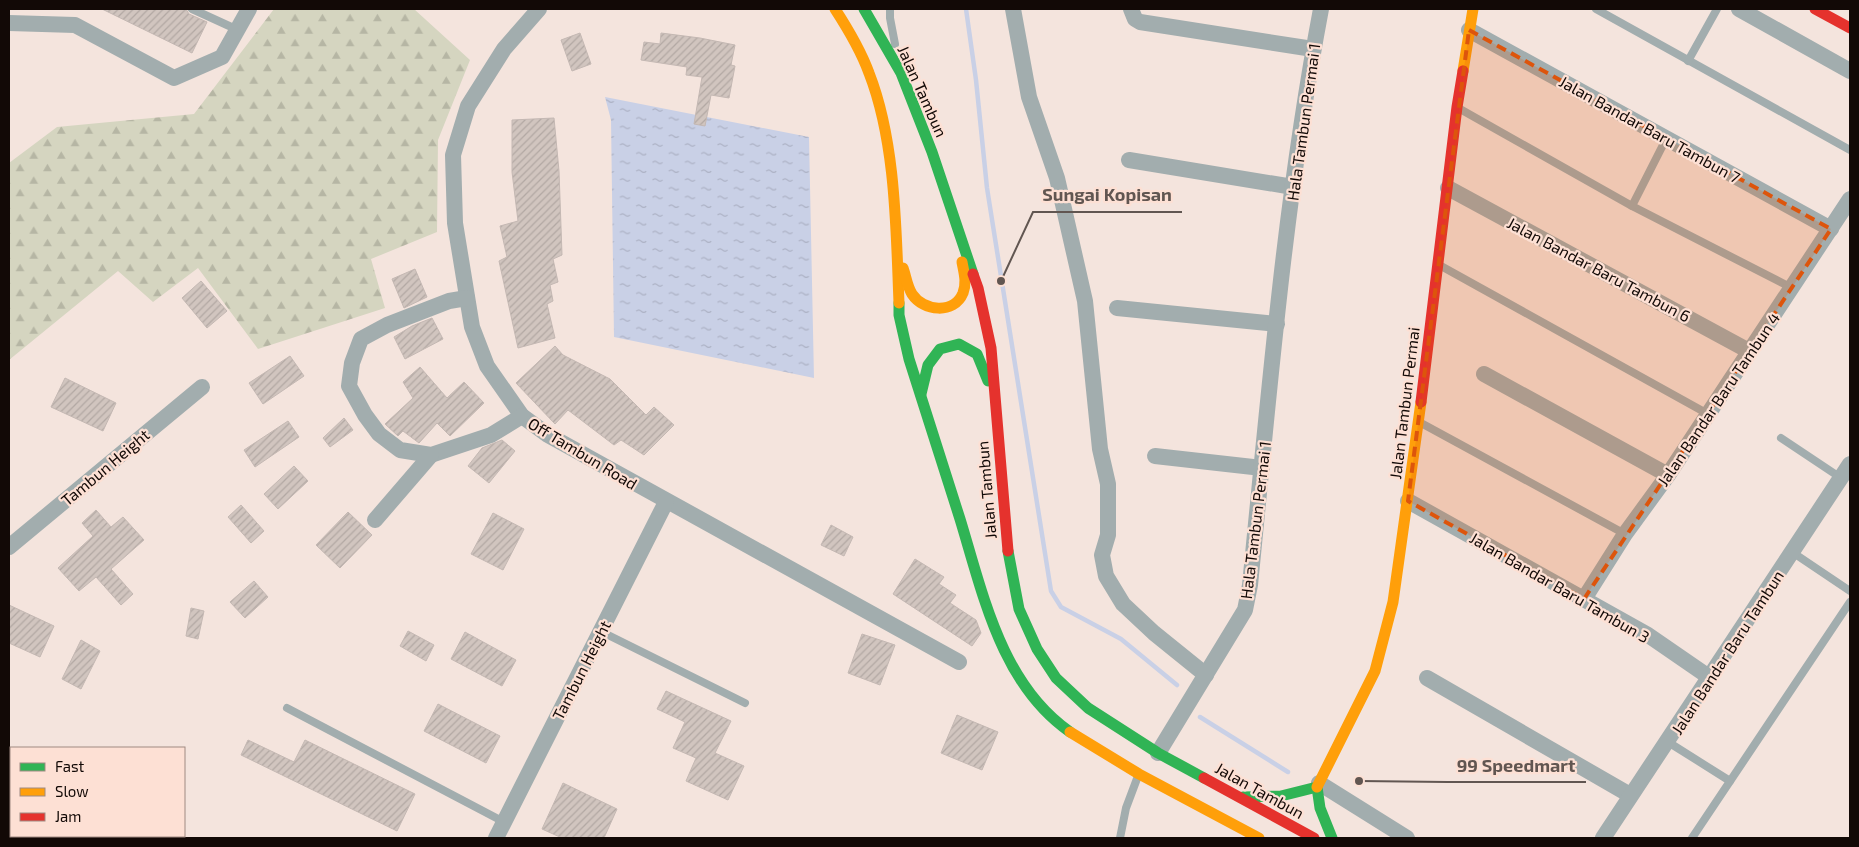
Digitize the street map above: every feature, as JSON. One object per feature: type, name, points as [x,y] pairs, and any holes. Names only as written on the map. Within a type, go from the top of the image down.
[{"type":"main road","name":"Jalan Tambun","points":[[835,9],[848,29],[869,72],[878,100],[890,160],[897,250],[899,315],[909,359],[996,634],[1021,680],[1045,710],[1065,728],[1139,774],[1259,838]]},
{"type":"main road","name":"Jalan Tambun","points":[[864,9],[901,73],[932,152],[978,288],[991,348],[1006,543],[1019,609],[1037,649],[1056,678],[1088,708],[1158,753],[1314,838]]},
{"type":"main road","name":"Jalan Tambun Permai","points":[[1318,785],[1375,671],[1393,602],[1419,422],[1457,107],[1474,9]]},
{"type":"main road","points":[[1815,9],[1850,28]]},
{"type":"main road","points":[[897,250],[912,294],[926,307],[943,310],[959,300],[965,286],[958,230]]},
{"type":"main road","points":[[921,394],[928,365],[940,349],[959,344],[977,354],[995,398]]},
{"type":"main road","points":[[1241,797],[1263,799],[1299,794],[1318,785],[1320,808],[1332,838]]},
{"type":"street","points":[[9,23],[75,25],[174,78],[222,57],[249,9]]},
{"type":"street","name":"Off Tambun Road","points":[[539,9],[504,49],[468,106],[453,155],[455,223],[467,298],[472,327],[487,366],[522,416],[548,435],[666,502],[959,662]]},
{"type":"street","points":[[1013,9],[1029,97],[1057,178],[1085,301],[1100,449],[1108,484],[1108,534],[1102,555],[1106,576],[1123,604],[1154,633],[1206,675]]},
{"type":"street","points":[[1132,9],[1135,19],[1140,22],[1313,49]]},
{"type":"street","name":"Hala Tambun Permai 1","points":[[1158,753],[1245,610],[1250,585],[1293,187],[1313,49],[1321,9]]},
{"type":"street","points":[[1739,9],[1850,71]]},
{"type":"street","name":"Jalan Bandar Baru Tambun 7","points":[[1469,30],[1831,229]]},
{"type":"street","points":[[1129,160],[1293,187]]},
{"type":"street","name":"Jalan Bandar Baru Tambun 6","points":[[1448,188],[1749,351]]},
{"type":"street","name":"Jalan Bandar Baru Tambun 4","points":[[1584,598],[1668,475],[1850,199]]},
{"type":"street","points":[[467,298],[449,301],[380,328],[361,339],[352,363],[349,386],[365,415],[379,434],[400,450],[431,455],[491,435],[522,416]]},
{"type":"street","points":[[1117,308],[1277,324]]},
{"type":"street","points":[[1484,374],[1668,475]]},
{"type":"street","name":"Tambun Height","points":[[9,547],[202,387]]},
{"type":"street","points":[[374,520],[431,455]]},
{"type":"street","points":[[1155,456],[1262,468]]},
{"type":"street","name":"Jalan Bandar Baru Tambun","points":[[1603,838],[1846,471]]},
{"type":"street","name":"Jalan Bandar Baru Tambun 3","points":[[1408,501],[1648,635],[1709,677]]},
{"type":"street","name":"Tambun Height","points":[[496,838],[666,502]]},
{"type":"street","points":[[1427,678],[1630,795]]},
{"type":"street","points":[[1318,785],[1407,838]]},
{"type":"lane","points":[[192,9],[238,30]]},
{"type":"lane","points":[[890,9],[890,18],[901,73]]},
{"type":"lane","points":[[1596,9],[1850,150]]},
{"type":"lane","points":[[1688,61],[1717,9]]},
{"type":"lane","points":[[1457,107],[1632,206],[1792,288]]},
{"type":"lane","points":[[1632,206],[1666,139]]},
{"type":"lane","points":[[1438,264],[1708,414]]},
{"type":"lane","points":[[1419,422],[1626,534]]},
{"type":"lane","points":[[1781,438],[1846,471]]},
{"type":"lane","points":[[1792,552],[1850,591]]},
{"type":"lane","points":[[1692,838],[1850,602]]},
{"type":"lane","points":[[600,632],[744,704]]},
{"type":"lane","points":[[286,708],[504,822]]},
{"type":"lane","points":[[1668,742],[1730,781]]},
{"type":"lane","points":[[1120,838],[1126,808],[1139,774]]},
{"type":"highlighted area","points":[[1469,30],[1831,229],[1584,599],[1408,501]]},
{"type":"green space","points":[[274,9],[414,9],[470,60],[438,140],[437,232],[371,259],[385,308],[258,349],[198,268],[153,302],[118,271],[9,360],[9,163],[57,127],[194,114]]},
{"type":"water","points":[[605,97],[809,137],[814,378],[614,337],[611,120]]},
{"type":"building","points":[[102,9],[186,9],[189,14],[207,22],[192,53]]},
{"type":"building","points":[[580,33],[591,64],[572,71],[561,40]]},
{"type":"building","points":[[661,33],[735,45],[731,65],[735,66],[729,98],[711,95],[705,126],[694,124],[702,77],[686,75],[687,67],[641,60],[644,42],[660,44]]},
{"type":"building","points":[[554,118],[559,171],[562,255],[553,259],[558,282],[550,285],[553,301],[547,304],[555,338],[518,348],[499,261],[507,257],[500,226],[518,221],[512,172],[512,120]]},
{"type":"building","points":[[415,269],[427,297],[404,308],[392,279]]},
{"type":"building","points":[[201,281],[227,311],[207,328],[182,298]]},
{"type":"building","points":[[432,318],[443,339],[405,359],[394,337],[412,326]]},
{"type":"building","points":[[555,346],[563,355],[610,379],[646,415],[654,407],[674,425],[644,455],[621,440],[614,445],[568,410],[555,424],[516,383]]},
{"type":"building","points":[[290,356],[304,376],[263,404],[249,383]]},
{"type":"building","points":[[420,367],[447,398],[464,382],[484,403],[450,436],[437,423],[419,443],[403,431],[398,436],[385,424],[413,398],[403,382]]},
{"type":"building","points":[[65,378],[116,403],[103,431],[51,407]]},
{"type":"building","points":[[344,418],[353,430],[330,447],[323,438]]},
{"type":"building","points":[[288,421],[299,437],[255,467],[244,450]]},
{"type":"building","points":[[502,440],[515,451],[489,483],[468,466],[482,448]]},
{"type":"building","points":[[294,466],[308,481],[278,509],[264,494]]},
{"type":"building","points":[[241,505],[264,531],[251,543],[228,517]]},
{"type":"building","points":[[96,510],[111,527],[123,517],[144,540],[111,569],[133,594],[121,605],[96,577],[79,591],[58,568],[93,536],[82,523]]},
{"type":"building","points":[[348,512],[372,535],[340,568],[316,545]]},
{"type":"building","points":[[493,513],[524,529],[503,570],[471,554]]},
{"type":"building","points":[[831,525],[853,537],[844,556],[821,545]]},
{"type":"building","points":[[915,559],[944,577],[939,584],[956,595],[950,603],[976,620],[981,633],[972,646],[893,594]]},
{"type":"building","points":[[254,581],[268,597],[245,618],[230,602]]},
{"type":"building","points":[[9,605],[54,626],[40,657],[9,643]]},
{"type":"building","points":[[191,608],[204,611],[198,639],[186,636]]},
{"type":"building","points":[[408,631],[434,645],[426,661],[400,646]]},
{"type":"building","points":[[465,632],[516,660],[502,686],[451,659]]},
{"type":"building","points":[[862,634],[895,645],[880,685],[848,673]]},
{"type":"building","points":[[81,640],[100,651],[81,689],[62,679]]},
{"type":"building","points":[[666,691],[731,721],[715,753],[744,766],[728,800],[686,781],[696,758],[673,748],[685,722],[657,709]]},
{"type":"building","points":[[438,704],[500,736],[486,763],[424,731]]},
{"type":"building","points":[[957,715],[998,732],[982,770],[941,753]]},
{"type":"building","points":[[248,740],[294,762],[305,740],[415,794],[397,831],[241,755]]},
{"type":"building","points":[[563,783],[617,809],[604,838],[562,838],[542,829]]},
{"type":"waterway","points":[[966,9],[976,80],[987,188],[1051,591],[1061,607],[1121,639],[1177,685]]},
{"type":"waterway","points":[[1200,717],[1288,772]]},
{"type":"traffic: fast","points":[[864,9],[901,73],[932,152],[973,274]]},
{"type":"traffic: fast","points":[[899,303],[899,315],[909,359],[977,577],[998,636],[1011,663],[1027,689],[1046,712],[1070,732]]},
{"type":"traffic: fast","points":[[921,394],[928,365],[940,349],[959,344],[977,354],[988,381]]},
{"type":"traffic: fast","points":[[1008,551],[1019,609],[1037,649],[1056,678],[1088,708],[1158,753],[1204,778]]},
{"type":"traffic: fast","points":[[1243,797],[1281,796],[1317,787],[1320,808],[1332,838]]},
{"type":"traffic: slow","points":[[835,9],[854,40],[866,65],[885,128],[893,186],[899,303]]},
{"type":"traffic: slow","points":[[1463,71],[1473,9]]},
{"type":"traffic: slow","points":[[903,268],[910,291],[917,300],[923,304],[938,308],[953,305],[963,293],[965,281],[962,262]]},
{"type":"traffic: slow","points":[[1317,787],[1375,671],[1393,602],[1421,402]]},
{"type":"traffic: slow","points":[[1070,732],[1139,774],[1259,838]]},
{"type":"traffic: jam","points":[[1815,9],[1850,28]]},
{"type":"traffic: jam","points":[[1421,402],[1463,71]]},
{"type":"traffic: jam","points":[[973,274],[978,288],[991,348],[1008,551]]},
{"type":"traffic: jam","points":[[1204,778],[1314,838]]},
{"type":"place","name":"Sungai Kopisan","points":[[1001,281]]},
{"type":"place","name":"99 Speedmart","points":[[1359,781]]}]
